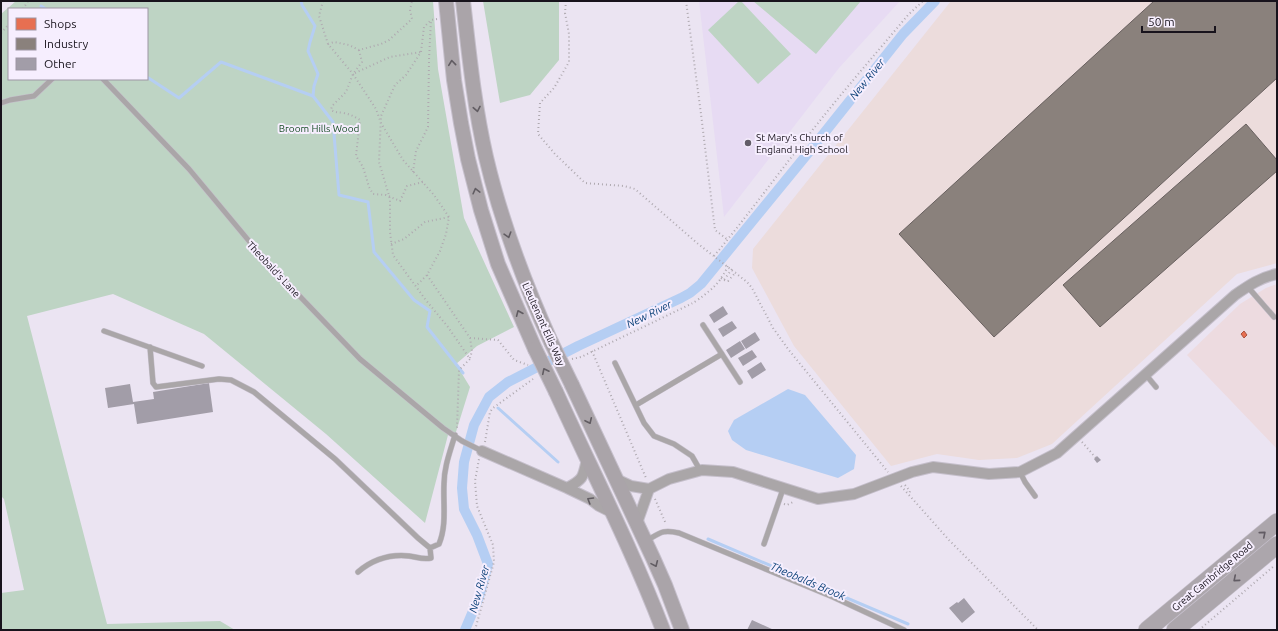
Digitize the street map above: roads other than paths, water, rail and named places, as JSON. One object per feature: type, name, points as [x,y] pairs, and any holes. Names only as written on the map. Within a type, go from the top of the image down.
[{"type":"highway","name":"Great Cambridge Road","points":[[1147,630],[1277,522]]},
{"type":"highway","name":"Great Cambridge Road","points":[[1175,630],[1277,545]]},
{"type":"main road","name":"Lieutenant Ellis Way","points":[[446,1],[454,80],[468,159],[481,210],[498,264],[535,349],[648,590],[664,630]]},
{"type":"main road","name":"Lieutenant Ellis Way","points":[[463,1],[472,81],[486,156],[497,200],[512,246],[533,301],[551,342],[645,541],[665,585],[682,630]]},
{"type":"street","points":[[616,479],[631,486],[650,489],[669,479],[700,470],[733,472],[818,499],[854,494],[912,472],[933,467],[989,474],[1020,472],[1057,453],[1235,295],[1247,286],[1277,274]]},
{"type":"street","points":[[479,452],[567,488],[613,513]]},
{"type":"street","points":[[567,488],[582,478],[587,459]]},
{"type":"street","points":[[636,523],[650,489]]},
{"type":"lane","points":[[1,103],[34,96],[51,80]]},
{"type":"lane","name":"Theobald's Lane","points":[[104,80],[189,169],[264,259],[360,359],[443,428],[479,452]]},
{"type":"lane","points":[[1247,286],[1274,317]]},
{"type":"lane","points":[[703,324],[740,382]]},
{"type":"lane","points":[[104,331],[150,346],[202,366]]},
{"type":"lane","points":[[150,346],[153,383],[156,387],[219,379],[231,380],[254,392],[315,441],[412,533],[430,548],[431,558],[425,559],[408,556],[387,557],[374,561],[358,572]]},
{"type":"lane","points":[[636,405],[722,354]]},
{"type":"lane","points":[[615,364],[644,423],[654,436],[674,444],[692,456],[700,470]]},
{"type":"lane","points":[[1146,375],[1156,387]]},
{"type":"lane","points":[[430,548],[439,544],[444,530],[445,470],[455,435]]},
{"type":"lane","points":[[1020,472],[1035,496]]},
{"type":"lane","points":[[764,544],[783,489]]},
{"type":"lane","points":[[645,541],[668,530],[679,533],[833,597],[904,630]]},
{"type":"water","points":[[788,389],[805,395],[856,455],[854,469],[838,478],[746,450],[732,440],[728,431],[734,420]]},
{"type":"waterway","name":"Theobalds Brook","points":[[301,1],[315,26],[308,51],[318,74],[314,86],[313,96],[333,122],[339,195],[368,202],[374,252],[414,300],[430,311],[427,327],[463,373]]},
{"type":"waterway","name":"New River","points":[[465,630],[479,597],[488,564],[477,535],[464,509],[462,488],[464,462],[474,425],[489,397],[508,382],[578,346],[681,298],[701,284],[903,34],[935,1]]},
{"type":"waterway","points":[[148,78],[179,98],[221,62],[313,96]]},
{"type":"waterway","name":"Theobalds Brook","points":[[498,408],[558,462]]},
{"type":"waterway","name":"Theobalds Brook","points":[[708,539],[908,624]]},
{"type":"place","name":"St Mary's Church of England High School","points":[[748,143]]},
{"type":"park label","name":"Broom Hills Wood","points":[[319,128]]}]
